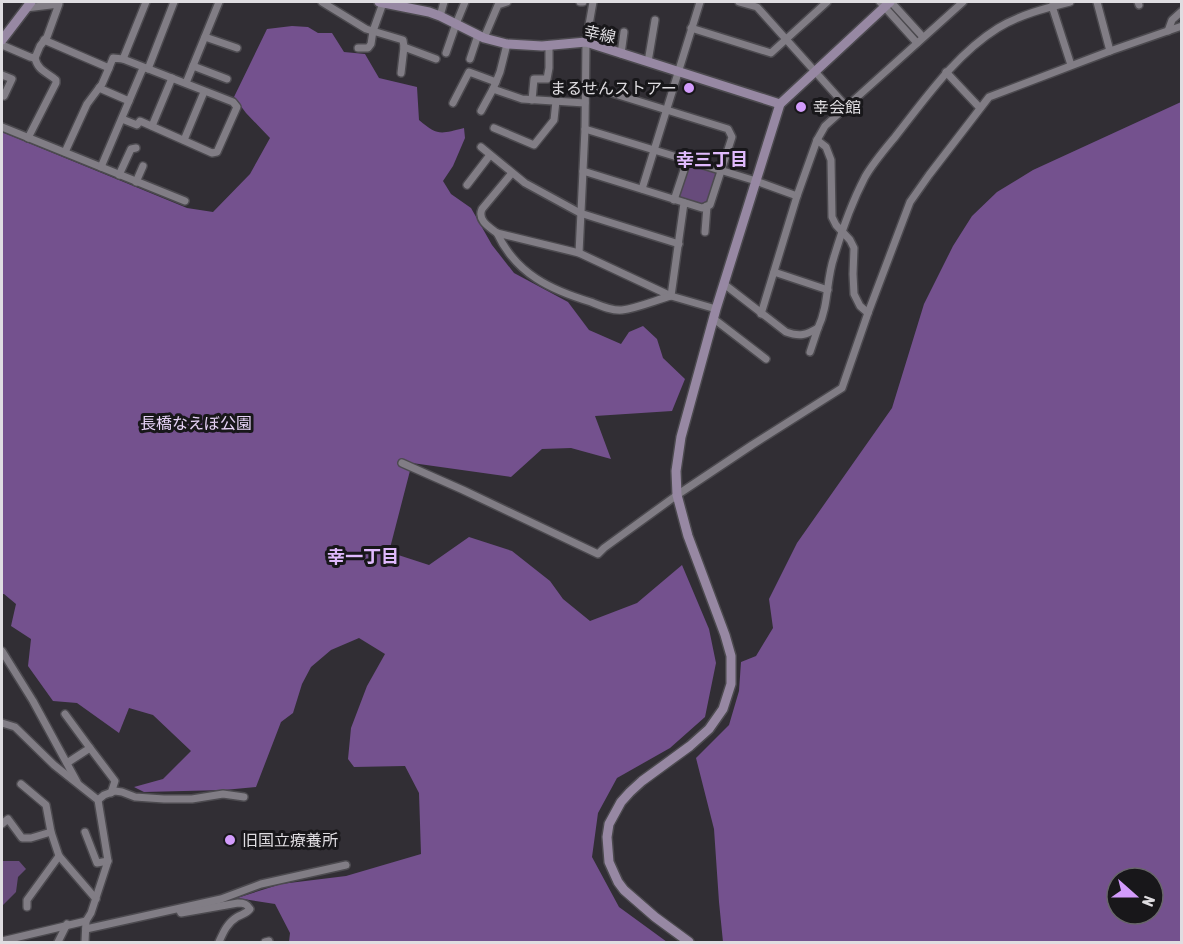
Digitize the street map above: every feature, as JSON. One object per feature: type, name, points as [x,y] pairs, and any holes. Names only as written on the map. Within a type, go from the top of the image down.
[{"type":"street","points":[[123,59],[146,2]]},
{"type":"street","points":[[101,167],[174,2]]},
{"type":"street","points":[[186,83],[219,2]]},
{"type":"street","points":[[322,2],[373,31],[403,40],[401,73]]},
{"type":"street","points":[[358,48],[368,48],[371,44],[381,2]]},
{"type":"street","name":"幸線","points":[[381,2],[440,16],[481,36],[507,44],[549,45],[586,42],[780,104]]},
{"type":"street","points":[[440,16],[444,2]]},
{"type":"street","points":[[446,53],[465,2]]},
{"type":"street","points":[[470,59],[498,6],[507,2]]},
{"type":"street","points":[[579,253],[585,129],[586,42],[593,2]]},
{"type":"street","points":[[642,189],[700,2]]},
{"type":"street","points":[[739,2],[760,4],[787,39],[846,106]]},
{"type":"street","points":[[691,28],[771,53],[827,2]]},
{"type":"street","points":[[761,314],[797,196],[817,140],[825,126],[963,2]]},
{"type":"street","points":[[810,352],[823,319],[833,259],[866,175],[946,72],[981,40],[1011,21],[1070,2]]},
{"type":"street","points":[[1097,2],[1110,51]]},
{"type":"street","points":[[689,942],[624,890],[614,874],[607,850],[609,824],[621,802],[642,781],[709,729],[723,709],[731,684],[731,656],[725,635],[688,536],[677,495],[676,471],[681,437],[715,314],[780,104],[887,3],[920,40]]},
{"type":"street","points":[[2,40],[29,4],[59,4],[47,37],[35,58],[40,69],[56,80],[56,83],[28,138]]},
{"type":"street","points":[[1052,6],[1071,65]]},
{"type":"street","points":[[1168,31],[1172,20],[1182,12]]},
{"type":"street","points":[[648,62],[655,20]]},
{"type":"street","points":[[402,463],[598,554],[677,495],[842,388],[910,202],[988,97],[1182,26]]},
{"type":"street","points":[[621,54],[624,32]]},
{"type":"street","points":[[205,37],[237,48]]},
{"type":"street","points":[[44,40],[109,68]]},
{"type":"street","points":[[481,111],[500,72],[507,44]]},
{"type":"street","points":[[2,45],[35,58]]},
{"type":"street","points":[[532,100],[534,79],[547,79],[549,45]]},
{"type":"street","points":[[404,47],[436,59]]},
{"type":"street","points":[[65,153],[87,104],[99,88],[113,58],[123,59],[186,83],[233,102],[237,107],[217,152],[212,153],[140,121],[137,125],[122,119]]},
{"type":"street","points":[[193,66],[227,80]]},
{"type":"street","points":[[453,103],[469,72],[522,99],[585,103]]},
{"type":"street","points":[[946,72],[980,108]]},
{"type":"street","points":[[2,75],[12,79],[4,96]]},
{"type":"street","points":[[152,126],[172,78]]},
{"type":"street","points":[[583,171],[702,208],[710,205],[732,136],[728,129],[586,85]]},
{"type":"street","points":[[99,88],[129,101]]},
{"type":"street","points":[[184,140],[204,92]]},
{"type":"street","points":[[494,128],[534,145],[554,120],[556,101]]},
{"type":"street","points":[[2,127],[185,201]]},
{"type":"street","points":[[585,129],[756,181],[797,196]]},
{"type":"street","points":[[817,140],[830,153],[832,217],[854,248],[854,294],[860,306],[868,313]]},
{"type":"street","points":[[481,147],[525,183],[580,213],[679,244]]},
{"type":"street","points":[[119,175],[131,149],[136,148]]},
{"type":"street","points":[[467,184],[490,155]]},
{"type":"street","points":[[674,200],[687,161]]},
{"type":"street","points":[[136,182],[143,166]]},
{"type":"street","points":[[512,173],[480,213],[488,226],[497,233],[579,253],[715,314],[766,359]]},
{"type":"street","points":[[672,296],[684,203]]},
{"type":"street","points":[[705,232],[707,206]]},
{"type":"street","points":[[497,233],[520,266],[544,284],[571,296],[614,310],[622,310],[672,296]]},
{"type":"street","points":[[774,272],[828,290]]},
{"type":"street","points":[[724,284],[786,332],[806,335],[818,328]]},
{"type":"street","points":[[2,651],[33,701],[78,785]]},
{"type":"street","points":[[65,714],[115,781],[111,793]]},
{"type":"street","points":[[2,723],[15,727],[54,765],[98,800],[108,861],[86,925],[85,942]]},
{"type":"street","points":[[67,763],[90,748]]},
{"type":"street","points":[[21,784],[46,805],[51,832],[59,856],[96,899]]},
{"type":"street","points":[[98,800],[104,795],[122,792],[135,797],[164,799],[192,799],[223,794],[244,797]]},
{"type":"street","points":[[2,824],[8,819],[22,838],[31,838],[51,832]]},
{"type":"street","points":[[85,832],[97,863],[108,861]]},
{"type":"street","points":[[27,907],[27,900],[59,856]]},
{"type":"street","points":[[2,941],[67,924],[86,925],[179,909],[261,884],[346,865]]},
{"type":"street","points":[[179,909],[181,913],[238,903],[248,905],[250,909],[247,913],[229,923],[219,942]]},
{"type":"street","points":[[58,942],[67,924]]},
{"type":"shaded area","points":[[690,165],[717,175],[707,202],[702,205],[678,197],[687,167]]},
{"type":"shaded area","points":[[2,861],[19,861],[26,869],[18,877],[16,892],[2,906]]},
{"type":"green space","name":"長橋なえぼ公園","points":[[308,27],[318,33],[332,33],[344,52],[365,54],[379,78],[417,87],[419,120],[431,129],[444,132],[464,128],[465,138],[453,166],[443,181],[451,194],[471,208],[492,245],[514,273],[568,302],[589,330],[621,344],[629,332],[643,326],[657,339],[663,358],[685,379],[672,411],[595,416],[611,459],[571,448],[542,449],[511,477],[412,463],[389,552],[429,565],[469,537],[512,551],[550,581],[563,599],[590,621],[637,603],[682,565],[709,629],[716,663],[705,717],[670,748],[617,778],[598,813],[592,857],[619,907],[667,942],[289,942],[290,933],[275,904],[237,898],[281,884],[346,876],[421,854],[419,793],[405,766],[354,767],[348,759],[351,728],[367,686],[385,654],[359,638],[331,650],[311,667],[302,684],[293,713],[281,722],[256,787],[144,792],[134,787],[163,779],[191,751],[153,715],[129,708],[119,733],[77,703],[53,701],[28,666],[31,639],[11,626],[16,604],[2,594],[2,132],[187,208],[213,212],[250,174],[270,138],[234,97],[267,29]]},
{"type":"green space","points":[[1181,102],[1181,942],[723,942],[714,829],[696,758],[729,725],[739,691],[741,662],[756,656],[773,628],[769,599],[797,543],[892,408],[924,304],[953,246],[972,216],[997,192],[1033,170]]},
{"type":"place","name":"まるせんストアー","points":[[689,88]]},
{"type":"place","name":"幸会館","points":[[801,107]]},
{"type":"place","name":"旧国立療養所","points":[[230,840]]},
{"type":"district","name":"幸三丁目","points":[[712,159]]},
{"type":"district","name":"幸一丁目","points":[[363,556]]}]
